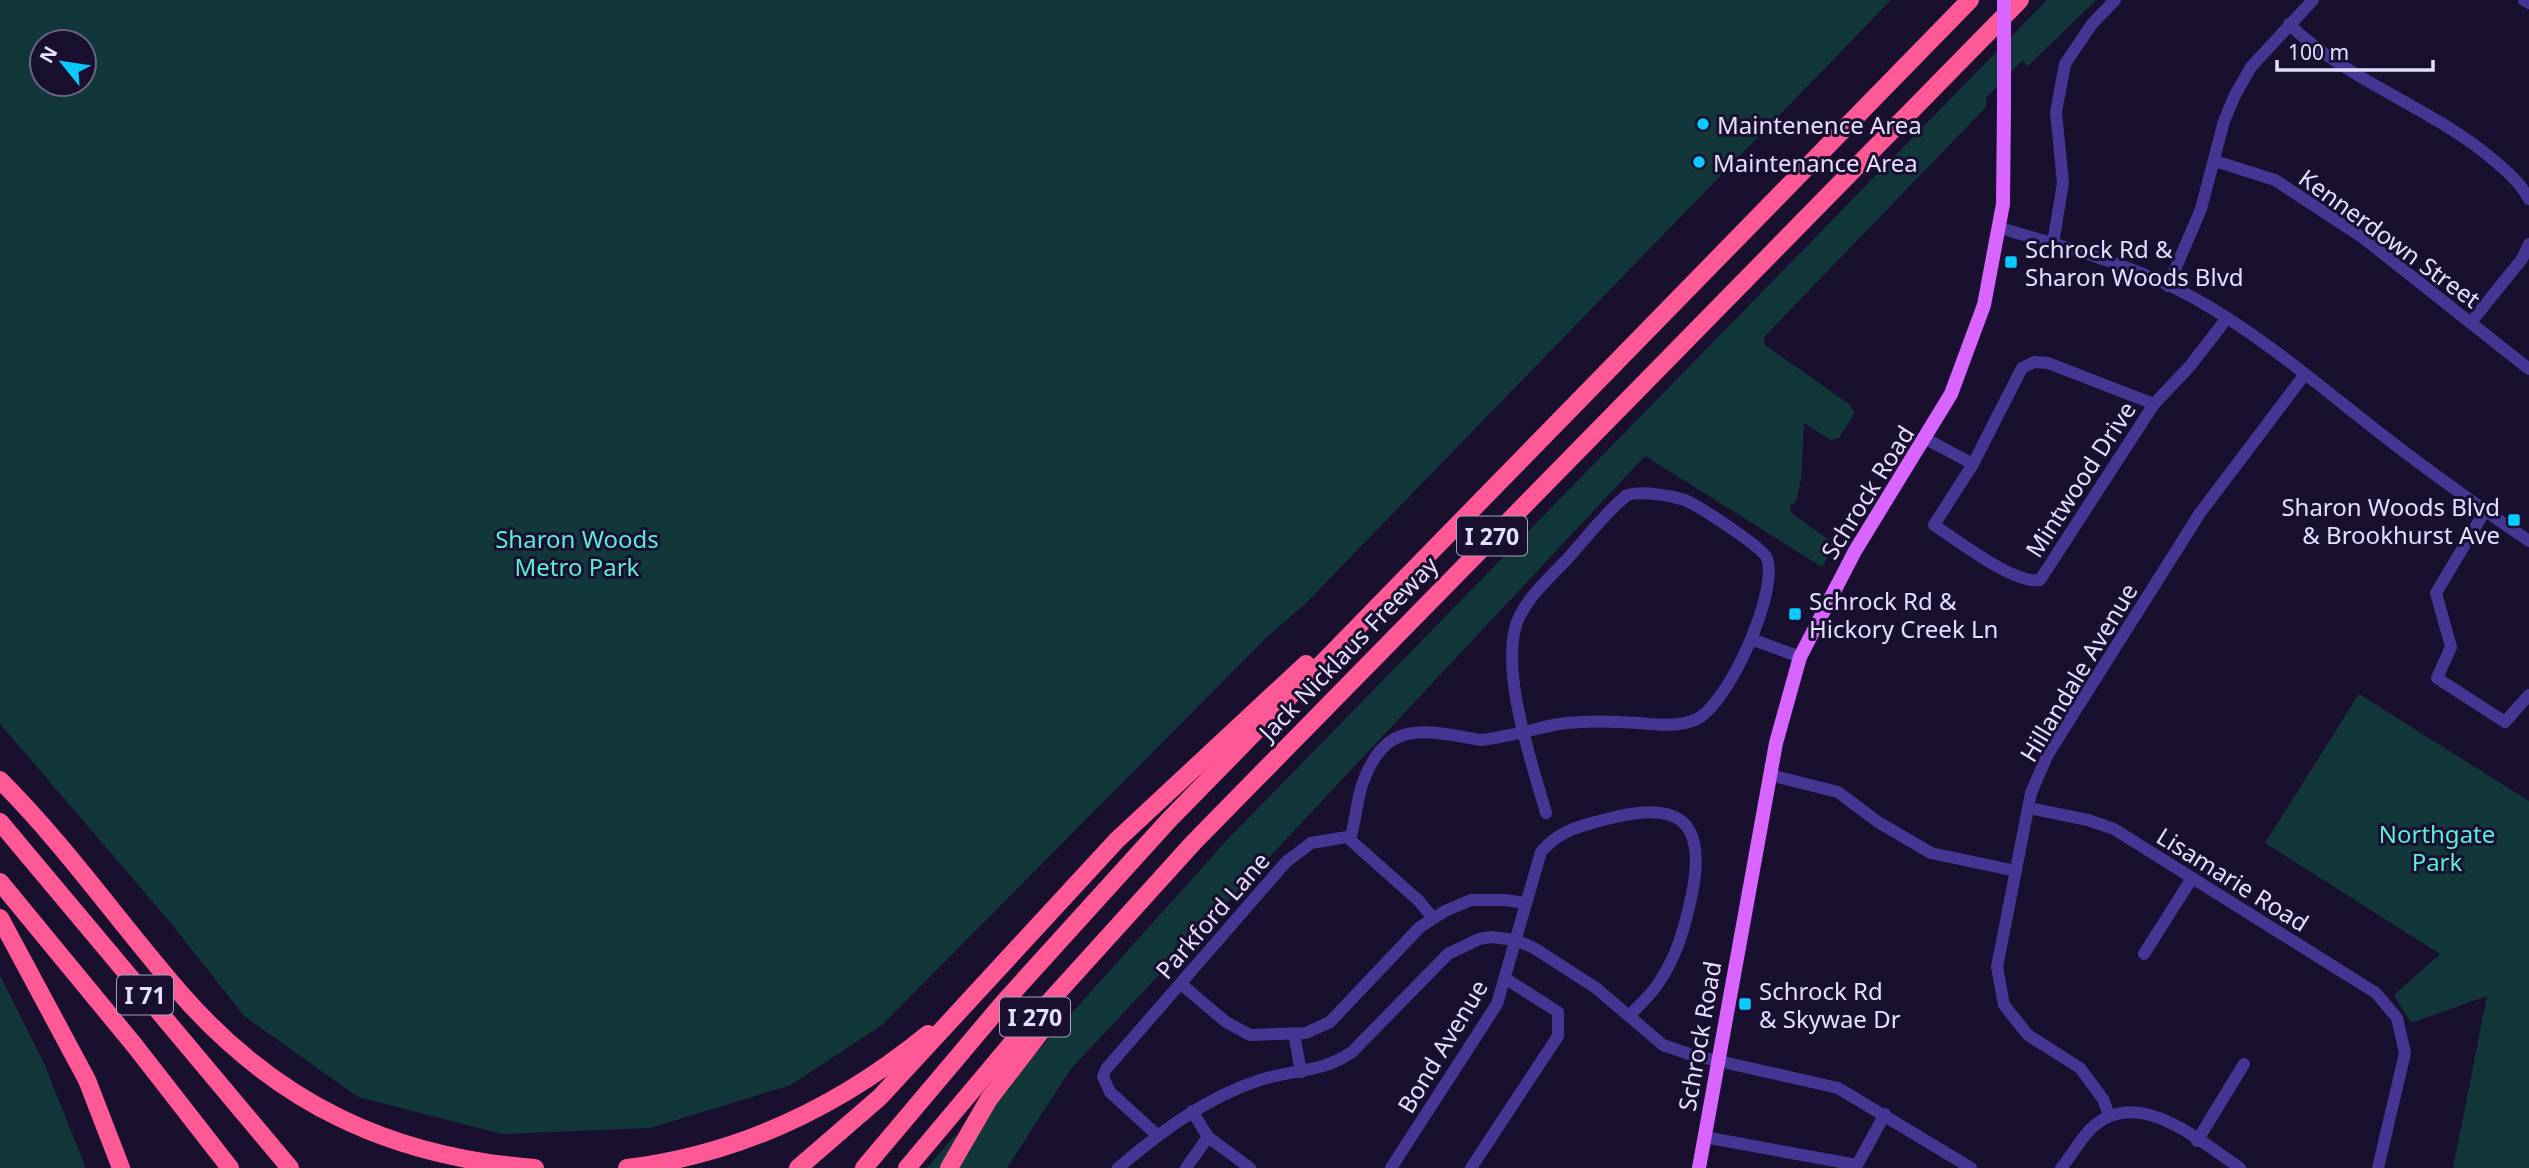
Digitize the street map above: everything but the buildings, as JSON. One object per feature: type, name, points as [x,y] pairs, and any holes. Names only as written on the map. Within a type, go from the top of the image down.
[{"type":"highway","name":"Jack Nicklaus Freeway","points":[[864,1168],[915,1104],[1097,898],[1394,589],[1970,0]]},
{"type":"highway","name":"Jack Nicklaus Freeway","points":[[907,1168],[1012,1043],[1168,871],[1321,710],[2020,0]]},
{"type":"highway","points":[[798,1168],[880,1097],[1117,840],[1303,667],[1394,589]]},
{"type":"highway","points":[[0,780],[56,839],[183,996],[222,1035],[285,1085],[346,1124],[399,1144],[447,1156],[535,1168]]},
{"type":"highway","name":"I 71","points":[[0,822],[289,1168]]},
{"type":"highway","points":[[949,1168],[973,1123],[1021,1054],[1168,871]]},
{"type":"highway","name":"I 71","points":[[0,882],[135,1046],[230,1168]]},
{"type":"highway","points":[[0,918],[87,1080],[121,1168]]},
{"type":"highway","points":[[627,1168],[698,1156],[771,1132],[807,1116],[890,1066],[992,975]]},
{"type":"main road","name":"Schrock Road","points":[[1699,1168],[1770,775],[1800,657],[1856,550],[1951,394],[1987,297],[2000,228],[2004,0]]},
{"type":"street","points":[[2053,243],[2063,183],[2056,113],[2065,64],[2092,23],[2115,0]]},
{"type":"street","points":[[2168,286],[2201,209],[2216,161],[2224,121],[2235,94],[2250,67],[2313,0]]},
{"type":"street","points":[[2524,0],[2529,3]]},
{"type":"street","points":[[2289,24],[2316,49],[2463,137],[2519,180],[2529,199]]},
{"type":"street","name":"Kennerdown Street","points":[[2216,161],[2275,180],[2362,237],[2529,369]]},
{"type":"street","points":[[2000,228],[2053,243],[2168,286],[2227,318],[2272,347],[2485,511],[2529,541]]},
{"type":"street","points":[[2471,322],[2522,259],[2529,244]]},
{"type":"street","points":[[1926,439],[1973,464],[2022,368],[2034,362],[2048,363],[2154,404],[2190,366],[2227,318]]},
{"type":"street","name":"Hillandale Avenue","points":[[2109,1115],[2104,1099],[2080,1068],[2028,1035],[2004,1005],[1997,967],[2031,793],[2048,754],[2193,524],[2305,374]]},
{"type":"street","name":"Mintwood Drive","points":[[1973,464],[1934,525],[2015,576],[2026,580],[2040,580],[2154,404]]},
{"type":"street","points":[[1433,918],[1419,901],[1350,839],[1362,785],[1380,748],[1418,730],[1481,740],[1524,731],[1562,723],[1608,721],[1676,724],[1697,719],[1714,705],[1739,670],[1768,581],[1768,562],[1765,554],[1685,500],[1636,493],[1627,495],[1534,593],[1517,624],[1511,658],[1524,731],[1546,813]]},
{"type":"street","points":[[2485,511],[2436,593],[2451,647],[2437,674],[2439,681],[2504,722],[2529,695]]},
{"type":"street","points":[[1751,639],[1800,657]]},
{"type":"street","points":[[1770,775],[1838,792],[1878,822],[1931,853],[2016,871]]},
{"type":"street","name":"Lisamarie Road","points":[[2029,808],[2088,820],[2114,829],[2376,993],[2397,1018],[2405,1053],[2378,1168]]},
{"type":"street","points":[[1516,940],[1541,852],[1551,840],[1569,830],[1651,810],[1672,815],[1689,829],[1697,850],[1696,872],[1683,938],[1657,985],[1629,1016]]},
{"type":"street","name":"Parkford Lane","points":[[1157,1135],[1110,1092],[1103,1077],[1106,1069],[1286,862],[1311,843],[1342,836],[1350,839]]},
{"type":"street","points":[[2144,954],[2192,878]]},
{"type":"street","points":[[1181,984],[1226,1022],[1250,1035],[1294,1034],[1319,1029],[1330,1022],[1420,927],[1433,918],[1471,901],[1505,900],[1526,903]]},
{"type":"street","points":[[1118,1168],[1157,1135],[1209,1100],[1262,1079],[1334,1064],[1352,1052],[1457,948],[1492,937],[1516,940],[1596,988],[1663,1045],[1717,1061],[1790,1074],[1838,1088],[1885,1114],[1950,1162],[1970,1168]]},
{"type":"street","name":"Bond Avenue","points":[[1391,1168],[1497,1004],[1516,940]]},
{"type":"street","points":[[1471,1168],[1558,1036],[1558,1012],[1506,979]]},
{"type":"street","points":[[1294,1034],[1301,1072]]},
{"type":"street","points":[[2197,1141],[2244,1064]]},
{"type":"street","points":[[1192,1111],[1208,1137],[1250,1168]]},
{"type":"street","points":[[2061,1168],[2090,1130],[2109,1115],[2144,1112],[2163,1119],[2241,1168]]},
{"type":"street","points":[[1704,1137],[1857,1165],[1885,1114]]},
{"type":"street","points":[[1186,1168],[1208,1137]]},
{"type":"green space","name":"Sharon Woods Metro Park","points":[[0,0],[1891,0],[1306,603],[1263,641],[882,1025],[791,1085],[650,1128],[502,1134],[358,1097],[244,1016],[170,922],[0,724]]},
{"type":"green space","points":[[2047,0],[2096,0],[2027,67],[2023,60],[1986,98],[1986,107],[1764,337],[1765,345],[1849,404],[1855,413],[1839,438],[1831,440],[1804,423],[1801,480],[1796,502],[1790,505],[1791,513],[1835,544],[1822,567],[1645,456],[1070,1070],[1007,1168],[955,1168],[991,1107],[1026,1064],[1226,841]]},
{"type":"green space","name":"Northgate Park","points":[[2359,694],[2529,801],[2529,1168],[2453,1168],[2487,996],[2411,1023],[2394,995],[2440,954],[2265,843]]},
{"type":"green space","points":[[0,975],[43,1061],[86,1168],[0,1168]]},
{"type":"green space","points":[[955,1135],[958,1137],[942,1168],[927,1168]]},
{"type":"place","name":"Maintenence Area","points":[[1703,124]]},
{"type":"place","name":"Maintenance Area","points":[[1699,162]]},
{"type":"place","name":"Schrock Rd & Sharon Woods Blvd","points":[[2011,262]]},
{"type":"place","name":"Sharon Woods Blvd & Brookhurst Ave","points":[[2514,520]]},
{"type":"place","name":"Schrock Rd & Hickory Creek Ln","points":[[1795,614]]},
{"type":"place","name":"Schrock Rd & Skywae Dr","points":[[1745,1004]]}]
